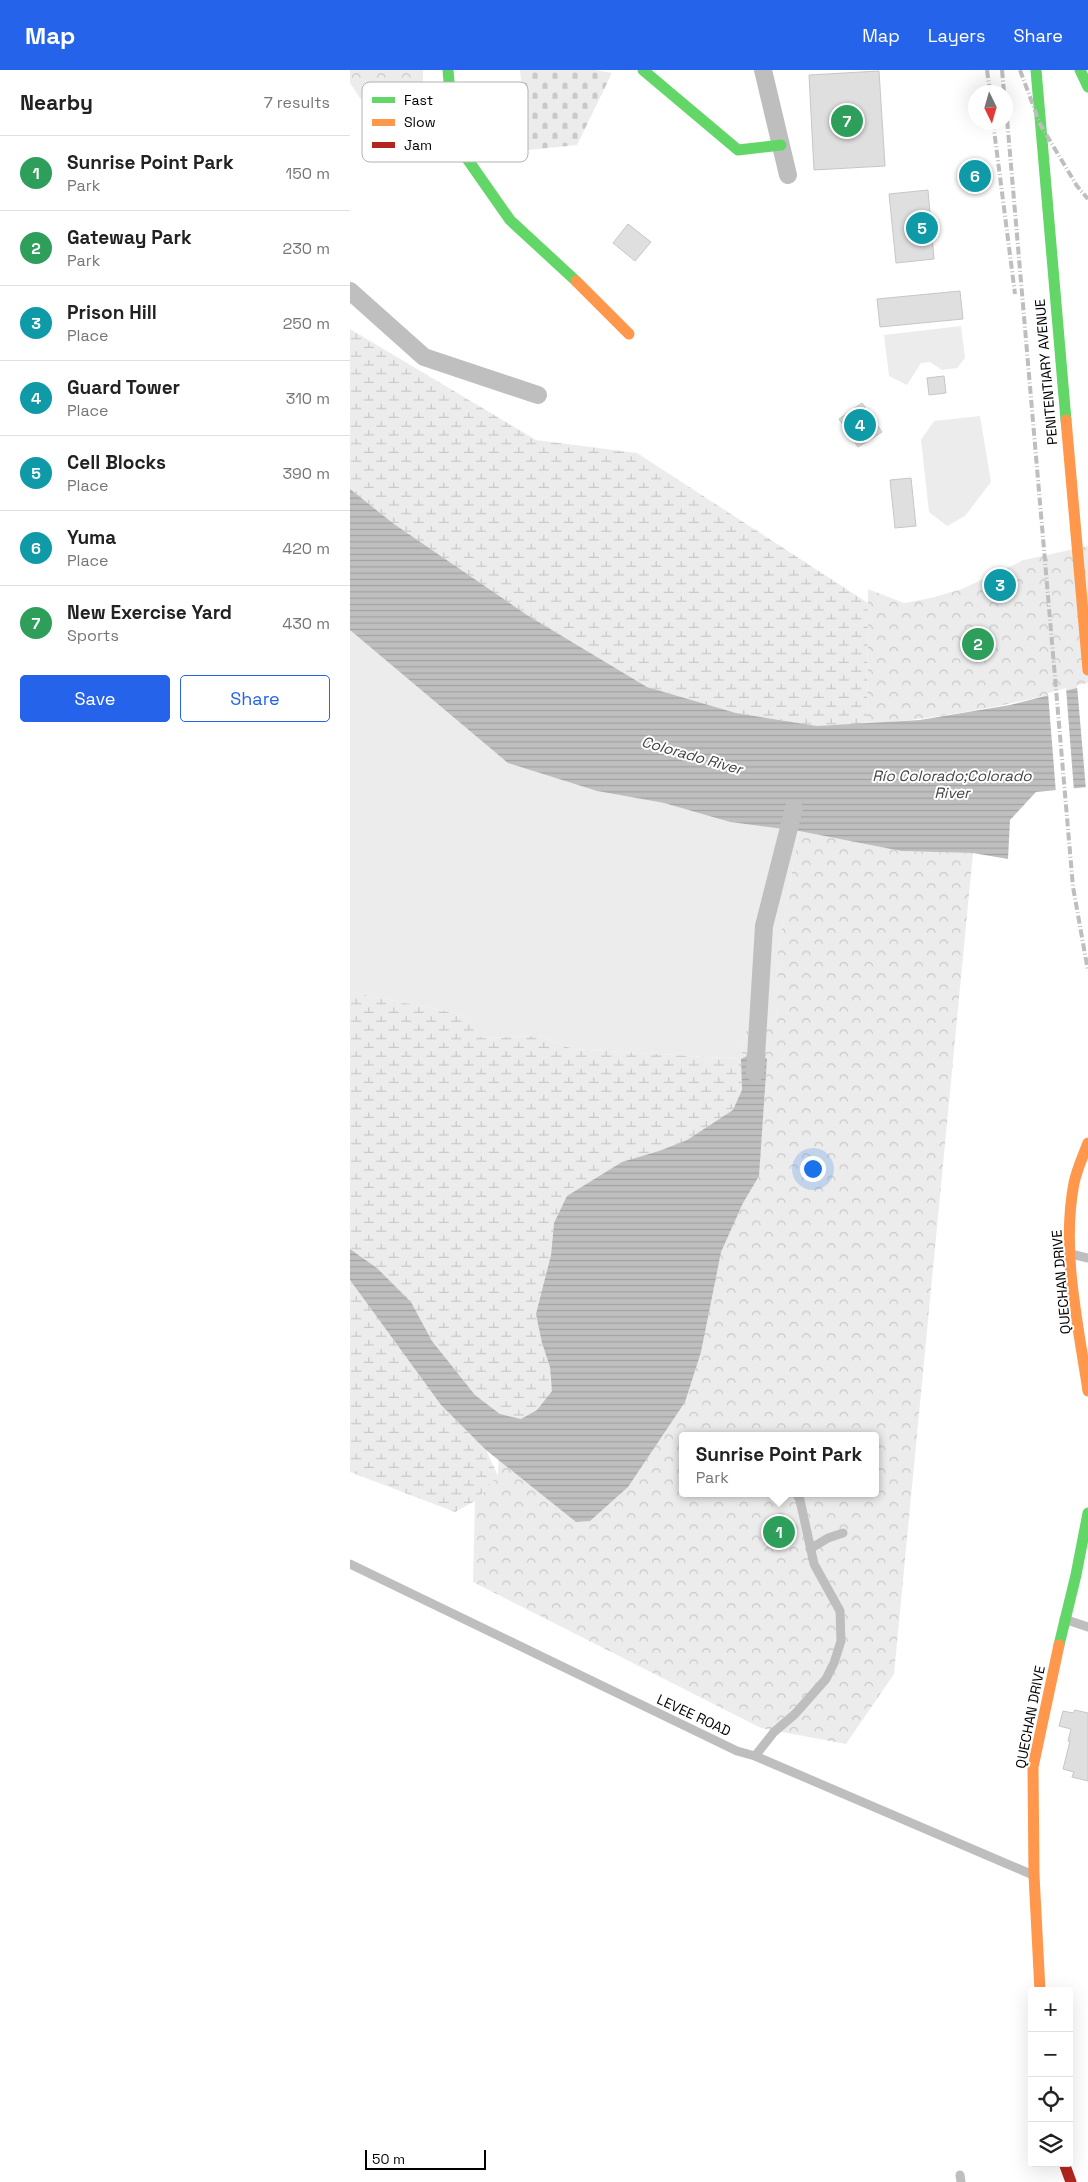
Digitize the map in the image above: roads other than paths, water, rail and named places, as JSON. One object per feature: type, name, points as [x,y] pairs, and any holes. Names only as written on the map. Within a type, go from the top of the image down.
[{"type":"main road","points":[[643,70],[738,150],[781,145]]},
{"type":"main road","name":"PENITENTIARY AVENUE","points":[[1036,70],[1088,670]]},
{"type":"main road","points":[[1080,70],[1088,87]]},
{"type":"main road","points":[[469,162],[510,220],[603,307],[629,334]]},
{"type":"main road","name":"QUECHAN DRIVE","points":[[1088,1143],[1074,1182],[1071,1227],[1071,1254],[1088,1391]]},
{"type":"main road","name":"QUECHAN DRIVE","points":[[1040,1987],[1034,1875],[1033,1767],[1088,1513]]},
{"type":"main road","points":[[1065,2167],[1071,2182]]},
{"type":"street","points":[[762,70],[788,176]]},
{"type":"lane","points":[[1071,1254],[1088,1258]]},
{"type":"lane","points":[[755,1756],[774,1732],[795,1714],[826,1679],[834,1663],[841,1641],[840,1611],[814,1564],[798,1497]]},
{"type":"lane","points":[[810,1549],[828,1538],[843,1533]]},
{"type":"lane","name":"LEVEE ROAD","points":[[350,1564],[711,1738],[1034,1875]]},
{"type":"lane","points":[[1064,1619],[1088,1627]]},
{"type":"water","name":"Río Colorado;Colorado River","points":[[350,489],[394,524],[527,615],[647,687],[736,713],[817,726],[920,720],[1010,705],[1088,685],[1088,787],[1036,792],[1010,820],[1008,859],[973,853],[901,851],[799,831],[730,822],[664,803],[597,791],[508,763],[350,630]]},
{"type":"water","points":[[757,1051],[767,1059],[759,1176],[743,1203],[721,1252],[701,1352],[685,1402],[628,1487],[590,1521],[576,1522],[486,1450],[441,1405],[350,1280],[350,1249],[377,1268],[411,1302],[432,1341],[475,1395],[500,1414],[521,1419],[537,1410],[552,1391],[550,1367],[542,1343],[536,1314],[551,1255],[554,1223],[567,1196],[622,1162],[687,1140],[733,1110],[742,1090],[741,1059]]},
{"type":"waterway","points":[[350,291],[424,357],[538,395]]},
{"type":"waterway","points":[[755,1073],[764,926],[794,808]]},
{"type":"railway","points":[[987,70],[989,85]]},
{"type":"railway","points":[[1002,70],[1003,85]]},
{"type":"railway","points":[[1020,70],[1040,124],[1077,186],[1088,199]]},
{"type":"railway","points":[[994,130],[1015,294]]},
{"type":"railway","points":[[1008,130],[1073,887],[1088,971]]},
{"type":"place","name":"New Exercise Yard","points":[[847,121]]},
{"type":"place","name":"Yuma","points":[[975,176]]},
{"type":"place","name":"Cell Blocks","points":[[922,228]]},
{"type":"place","name":"Guard Tower","points":[[860,425]]},
{"type":"place","name":"Prison Hill","points":[[1000,585]]},
{"type":"place","name":"Gateway Park","points":[[978,644]]},
{"type":"place","name":"Sunrise Point Park","points":[[779,1532]]},
{"type":"water label","name":"Colorado River","points":[[692,755]]}]
